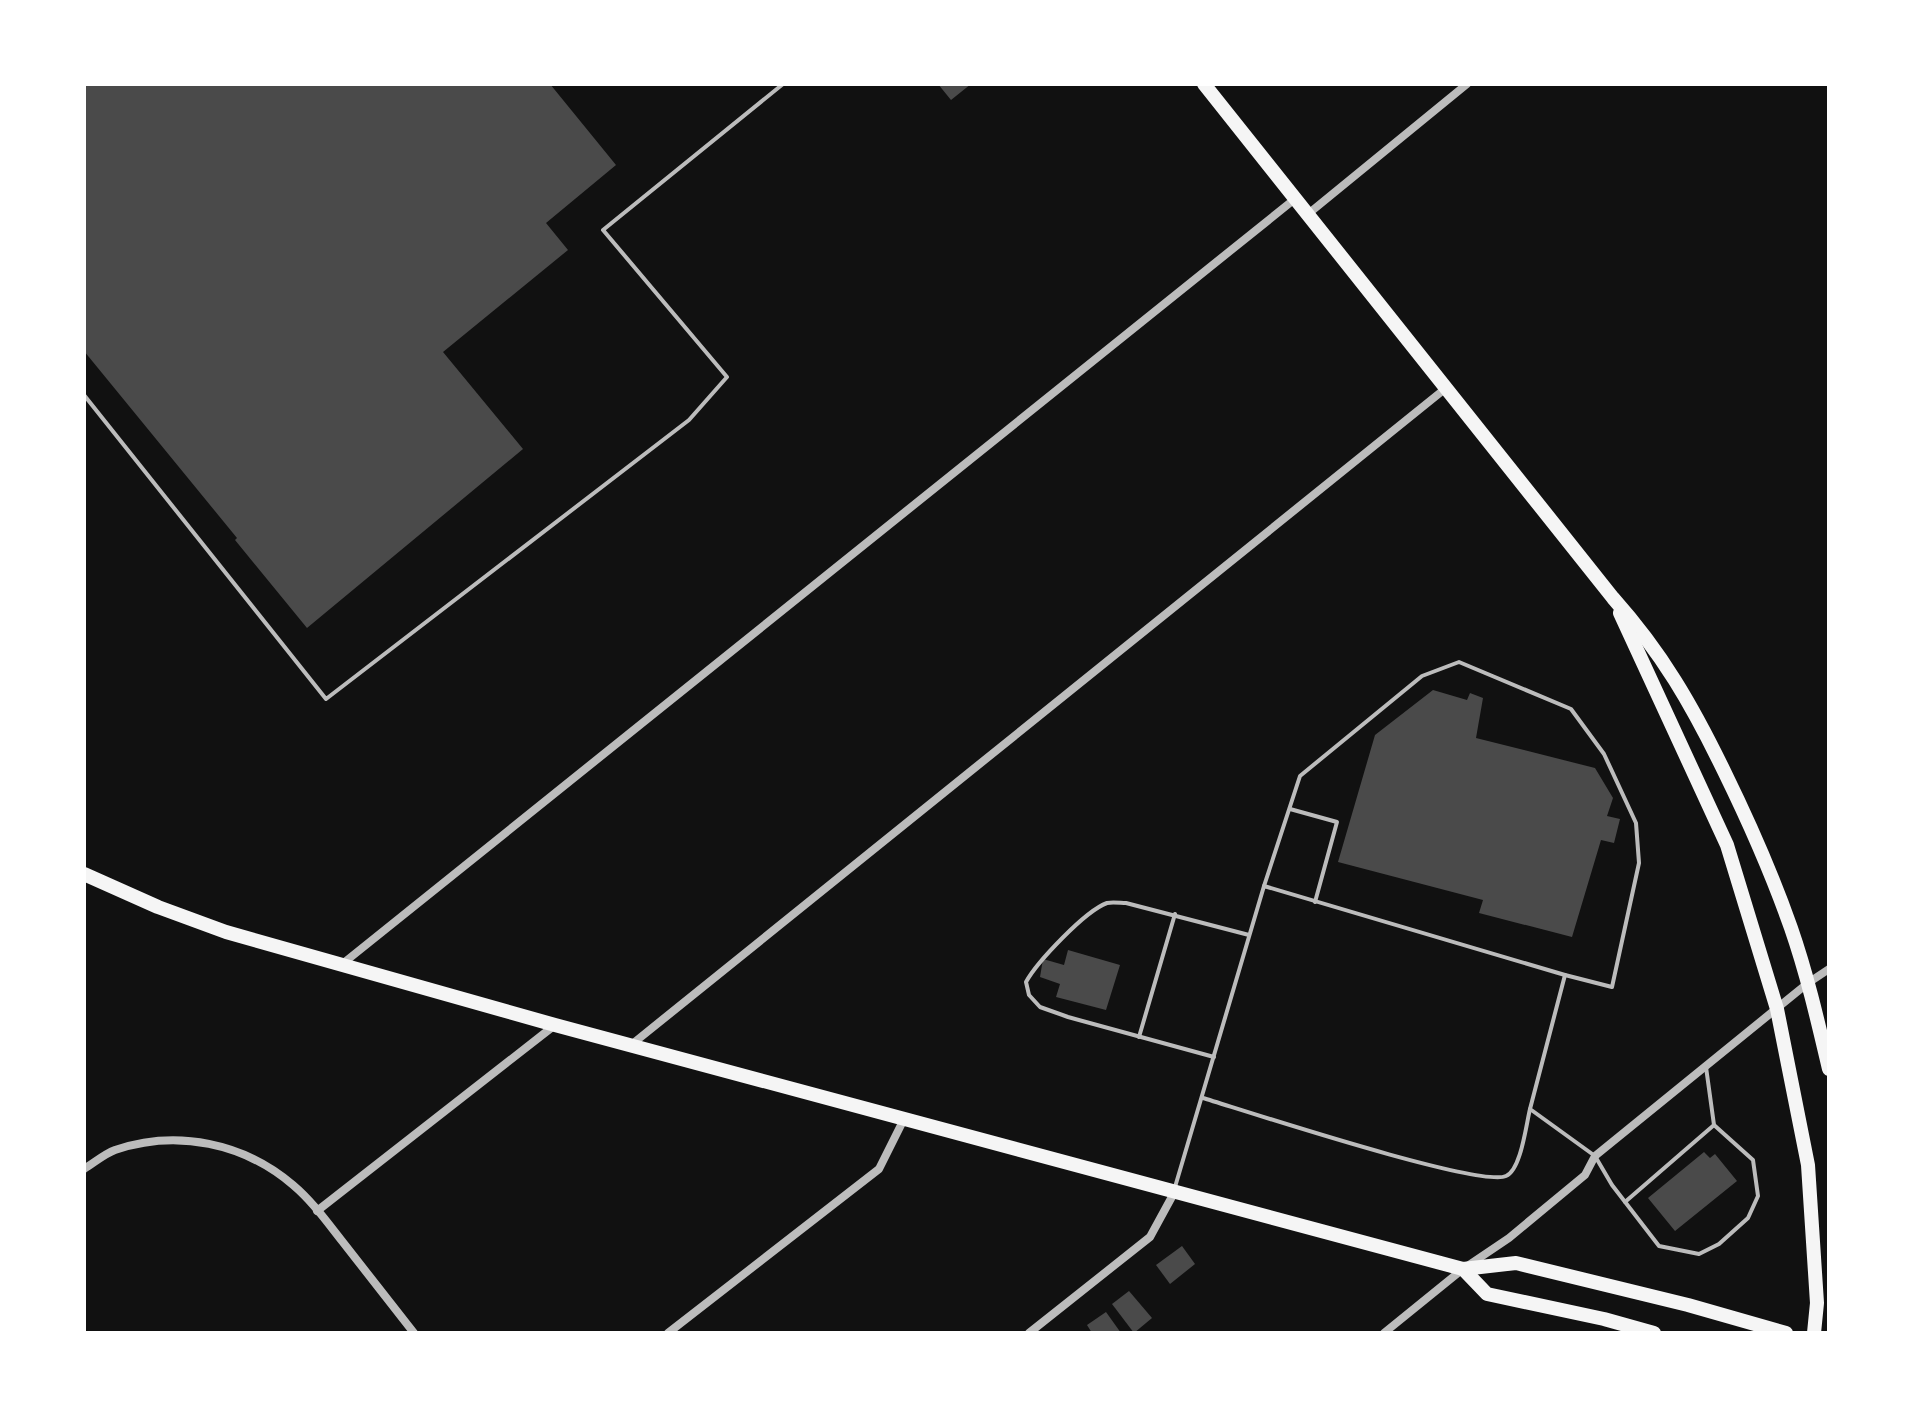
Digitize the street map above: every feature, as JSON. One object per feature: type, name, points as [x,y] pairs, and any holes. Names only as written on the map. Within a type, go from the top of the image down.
[{"type":"main road","points":[[1204,84],[1613,598],[1647,636],[1695,711],[1754,831],[1791,928],[1829,1069]]},
{"type":"main road","points":[[1613,598],[1727,845],[1777,1009],[1808,1165],[1817,1303],[1814,1333]]},
{"type":"main road","points":[[84,874],[158,907],[226,932],[1174,1193],[1463,1269],[1516,1263],[1688,1305],[1786,1333]]},
{"type":"main road","points":[[1463,1269],[1487,1294],[1654,1333]]},
{"type":"street","points":[[1308,214],[1467,84]]},
{"type":"street","points":[[340,965],[1296,198]]},
{"type":"street","points":[[631,1045],[1446,388]]},
{"type":"street","points":[[1384,1333],[1463,1269],[1498,1247],[1585,1175],[1595,1156],[1829,969]]},
{"type":"street","points":[[317,1211],[555,1025]]},
{"type":"street","points":[[668,1333],[879,1169],[904,1119]]},
{"type":"street","points":[[84,1169],[112,1151],[151,1141],[192,1139],[231,1148],[273,1169],[296,1187],[414,1333]]},
{"type":"street","points":[[1029,1333],[1150,1237],[1174,1193]]},
{"type":"lane","points":[[84,395],[326,699],[689,420],[727,377],[603,230],[783,84]]},
{"type":"lane","points":[[1174,1193],[1249,935],[1264,886],[1300,776],[1422,676],[1459,662],[1571,709],[1604,754],[1636,823],[1639,863],[1612,987],[1264,886]]},
{"type":"lane","points":[[1290,809],[1337,822],[1315,902]]},
{"type":"lane","points":[[1214,1057],[1040,1007],[1029,995],[1026,982],[1053,947],[1107,903],[1126,903],[1175,914],[1249,935]]},
{"type":"lane","points":[[1139,1037],[1175,914]]},
{"type":"lane","points":[[1203,1098],[1460,1174],[1495,1179],[1508,1176],[1515,1169],[1565,975]]},
{"type":"lane","points":[[1530,1109],[1595,1156],[1659,1246],[1699,1254],[1719,1244],[1748,1218],[1758,1196],[1753,1160],[1714,1125],[1706,1067]]},
{"type":"lane","points":[[1625,1202],[1714,1125]]},
{"type":"building","points":[[84,84],[550,84],[616,165],[546,223],[568,250],[443,352],[523,449],[307,628],[84,351]]},
{"type":"building","points":[[938,84],[971,84],[951,100]]},
{"type":"building","points":[[1433,690],[1467,700],[1470,693],[1483,698],[1476,738],[1595,768],[1613,798],[1607,816],[1620,819],[1614,843],[1601,840],[1572,937],[1479,913],[1483,900],[1338,862],[1375,735]]},
{"type":"building","points":[[1068,950],[1120,965],[1106,1010],[1056,997],[1060,984],[1040,977],[1043,959],[1064,965]]},
{"type":"building","points":[[1704,1152],[1710,1158],[1715,1154],[1737,1181],[1675,1231],[1648,1198]]},
{"type":"building","points":[[1182,1246],[1195,1264],[1170,1284],[1156,1265]]},
{"type":"building","points":[[1129,1291],[1152,1318],[1134,1333],[1112,1304]]},
{"type":"building","points":[[1106,1312],[1121,1333],[1092,1333],[1087,1325]]}]
